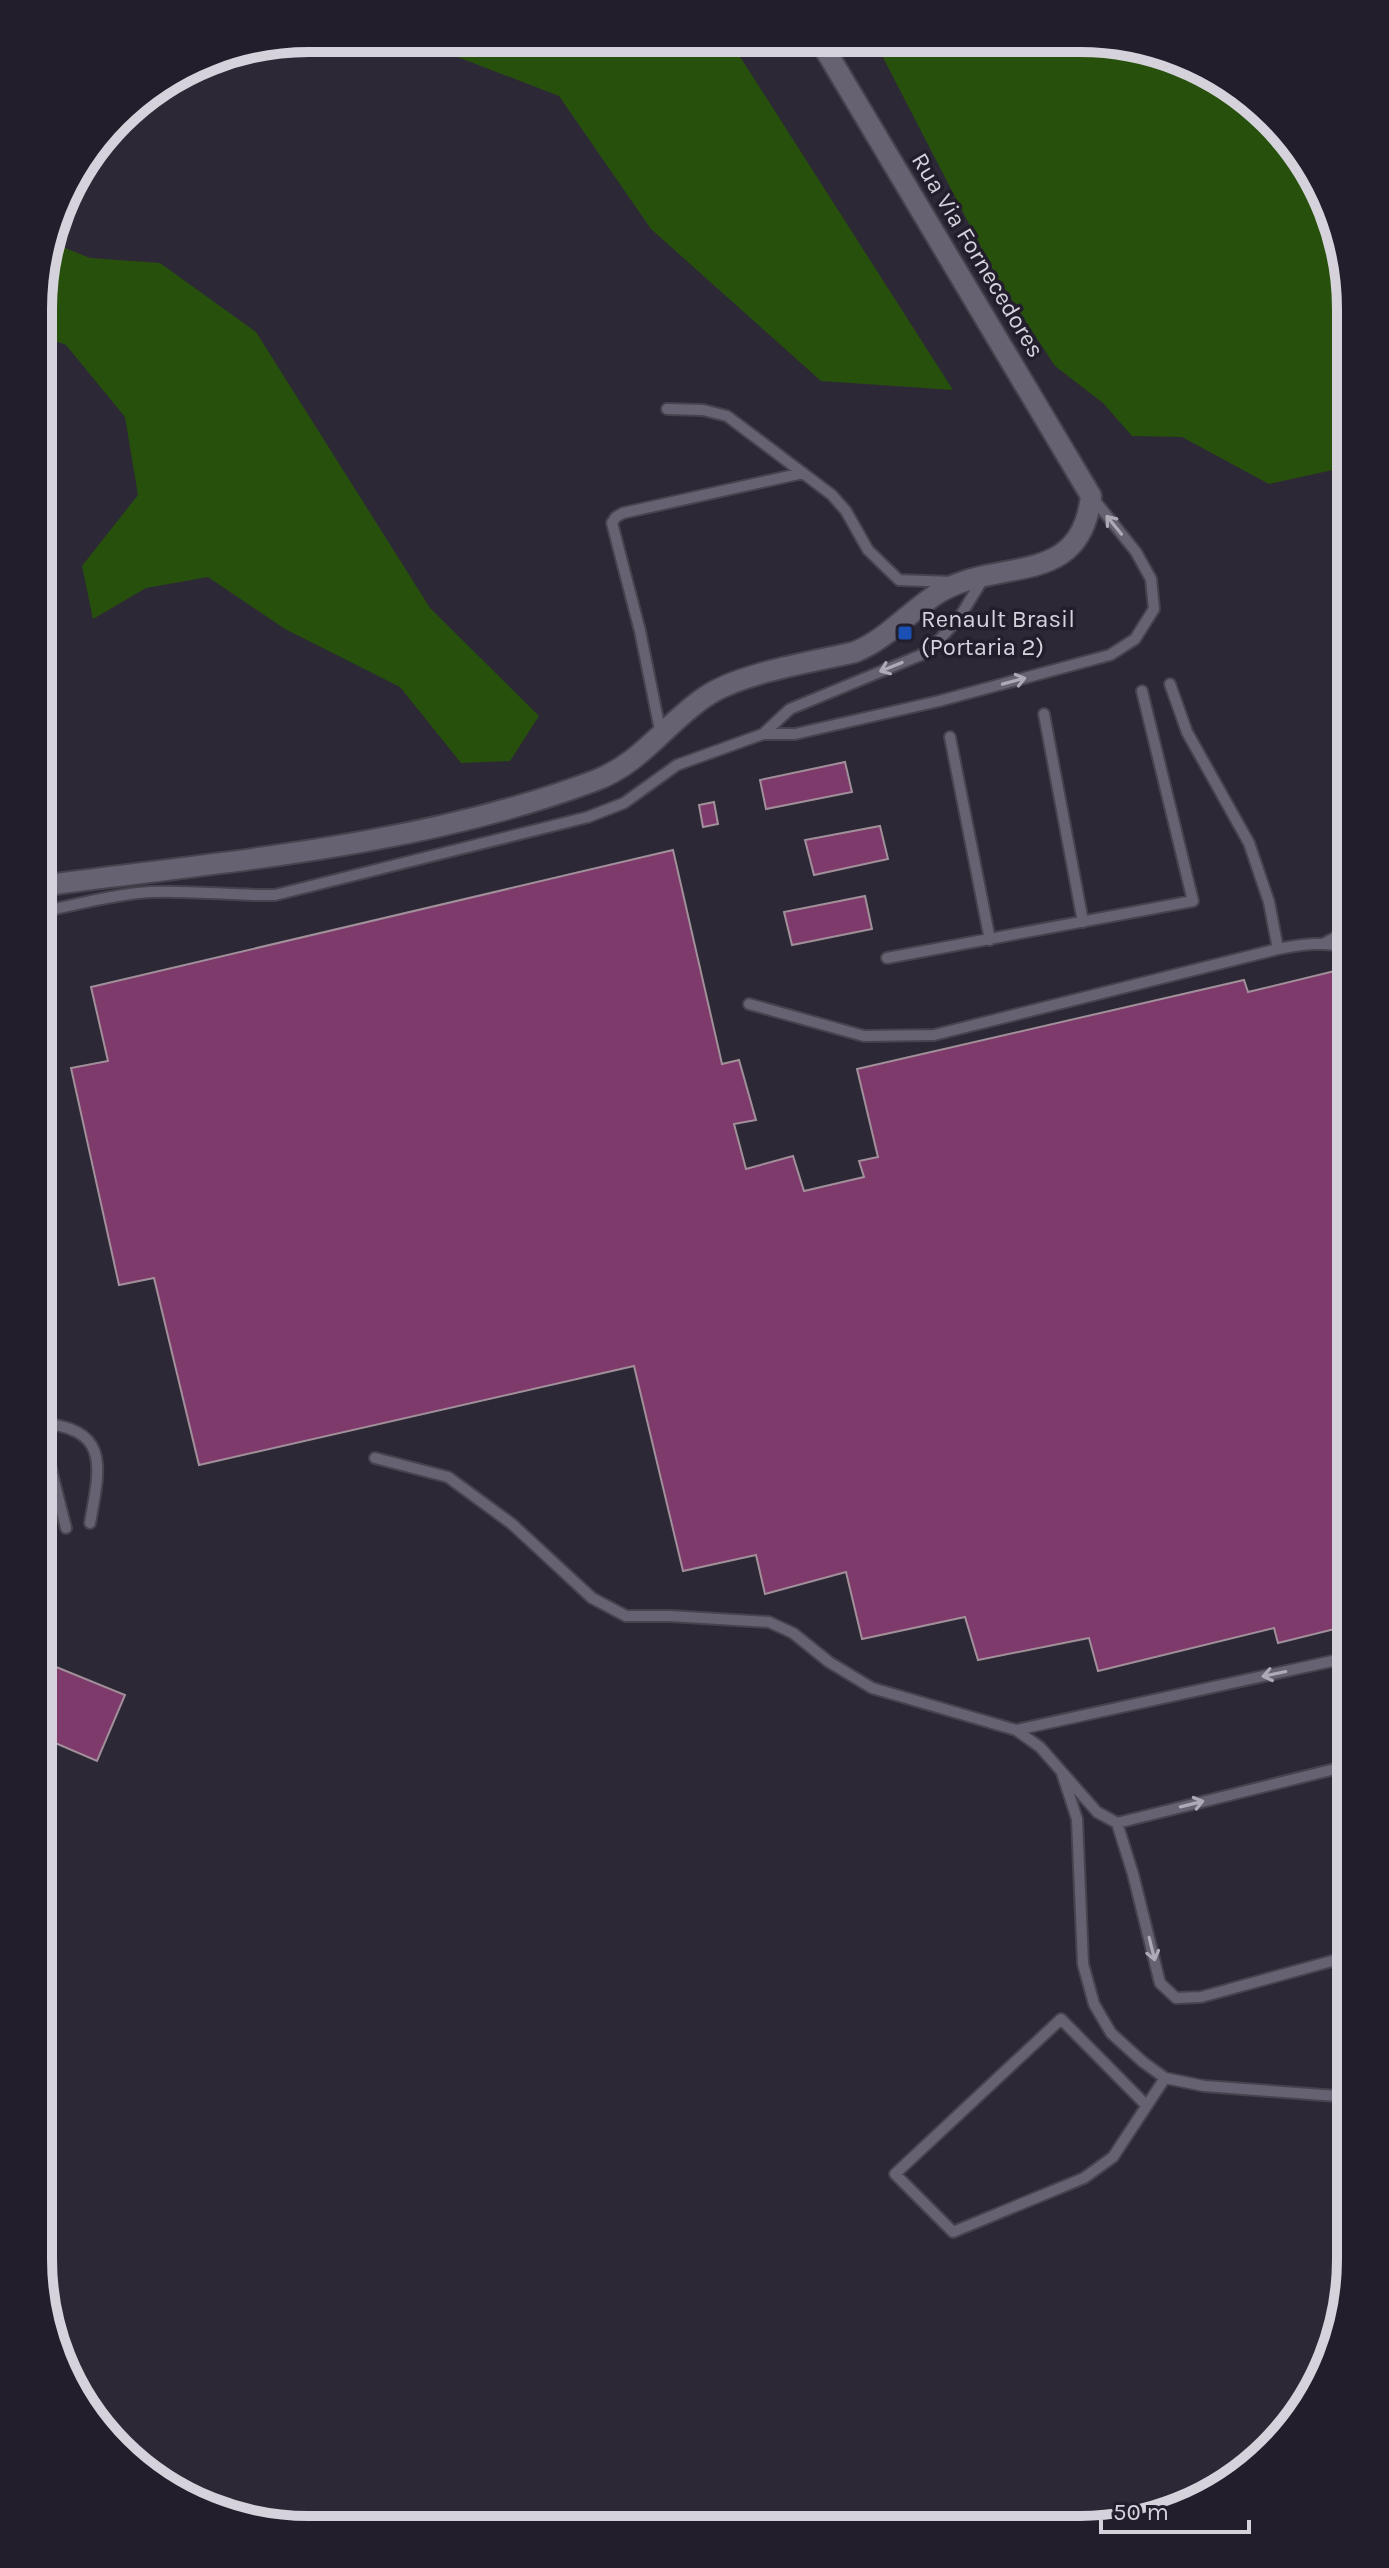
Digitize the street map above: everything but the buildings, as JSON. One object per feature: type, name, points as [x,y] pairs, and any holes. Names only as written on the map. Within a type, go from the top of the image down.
[{"type":"street","name":"Rua Via Fornecedores","points":[[827,52],[1091,496]]},
{"type":"street","points":[[52,884],[413,833],[553,795],[599,779],[621,767],[661,737],[707,696],[746,679],[870,646],[938,593],[958,582],[1047,562],[1066,551],[1082,534],[1089,516],[1091,496]]},
{"type":"lane","points":[[667,409],[703,410],[727,416],[832,495],[846,511],[868,550],[899,580],[958,582]]},
{"type":"lane","points":[[661,737],[640,631],[612,523],[623,513],[803,473]]},
{"type":"lane","points":[[52,910],[148,892],[275,895],[588,817],[624,803],[677,765],[763,734],[795,734],[939,701],[1110,655],[1135,639],[1154,609],[1151,579],[1136,552],[1091,496]]},
{"type":"lane","points":[[763,734],[790,709],[921,655],[959,618],[985,577]]},
{"type":"lane","points":[[1170,684],[1187,732],[1249,843],[1269,902],[1278,949]]},
{"type":"lane","points":[[887,958],[1193,901],[1142,691]]},
{"type":"lane","points":[[1044,714],[1083,922]]},
{"type":"lane","points":[[950,737],[990,940]]},
{"type":"lane","points":[[1325,943],[1337,937]]},
{"type":"lane","points":[[749,1004],[864,1036],[934,1035],[1278,949],[1305,944],[1337,945]]},
{"type":"lane","points":[[52,1424],[65,1425],[84,1434],[97,1456],[98,1478],[90,1523]]},
{"type":"lane","points":[[375,1458],[448,1477],[512,1524],[592,1598],[626,1616],[769,1622],[793,1633],[829,1662],[872,1688],[1016,1730],[1040,1747],[1097,1812],[1117,1823],[1336,1769]]},
{"type":"lane","points":[[52,1473],[66,1528]]},
{"type":"lane","points":[[1016,1730],[1336,1660]]},
{"type":"lane","points":[[1060,1768],[1077,1819],[1083,1964],[1094,2004],[1111,2033],[1165,2078],[1204,2086],[1336,2096]]},
{"type":"lane","points":[[1117,1823],[1160,1983],[1176,1998],[1201,1997],[1336,1960]]},
{"type":"lane","points":[[1146,2105],[1061,2019],[895,2174],[953,2232],[1084,2178],[1113,2157],[1165,2078]]},
{"type":"green space","points":[[445,52],[737,52],[953,390],[821,381],[651,229],[559,96]]},
{"type":"green space","points":[[880,52],[1114,54],[1163,66],[1223,95],[1273,140],[1294,166],[1323,226],[1332,259],[1337,309],[1337,469],[1269,484],[1182,437],[1132,436],[1103,403],[1055,366],[996,276]]},
{"type":"green space","points":[[60,246],[90,258],[160,263],[256,332],[430,608],[539,716],[510,761],[461,763],[400,687],[285,629],[208,577],[146,588],[93,619],[82,566],[138,495],[125,417],[66,345],[52,340],[54,275]]},
{"type":"place","name":"Renault Brasil (Portaria 2)","points":[[905,633]]}]
